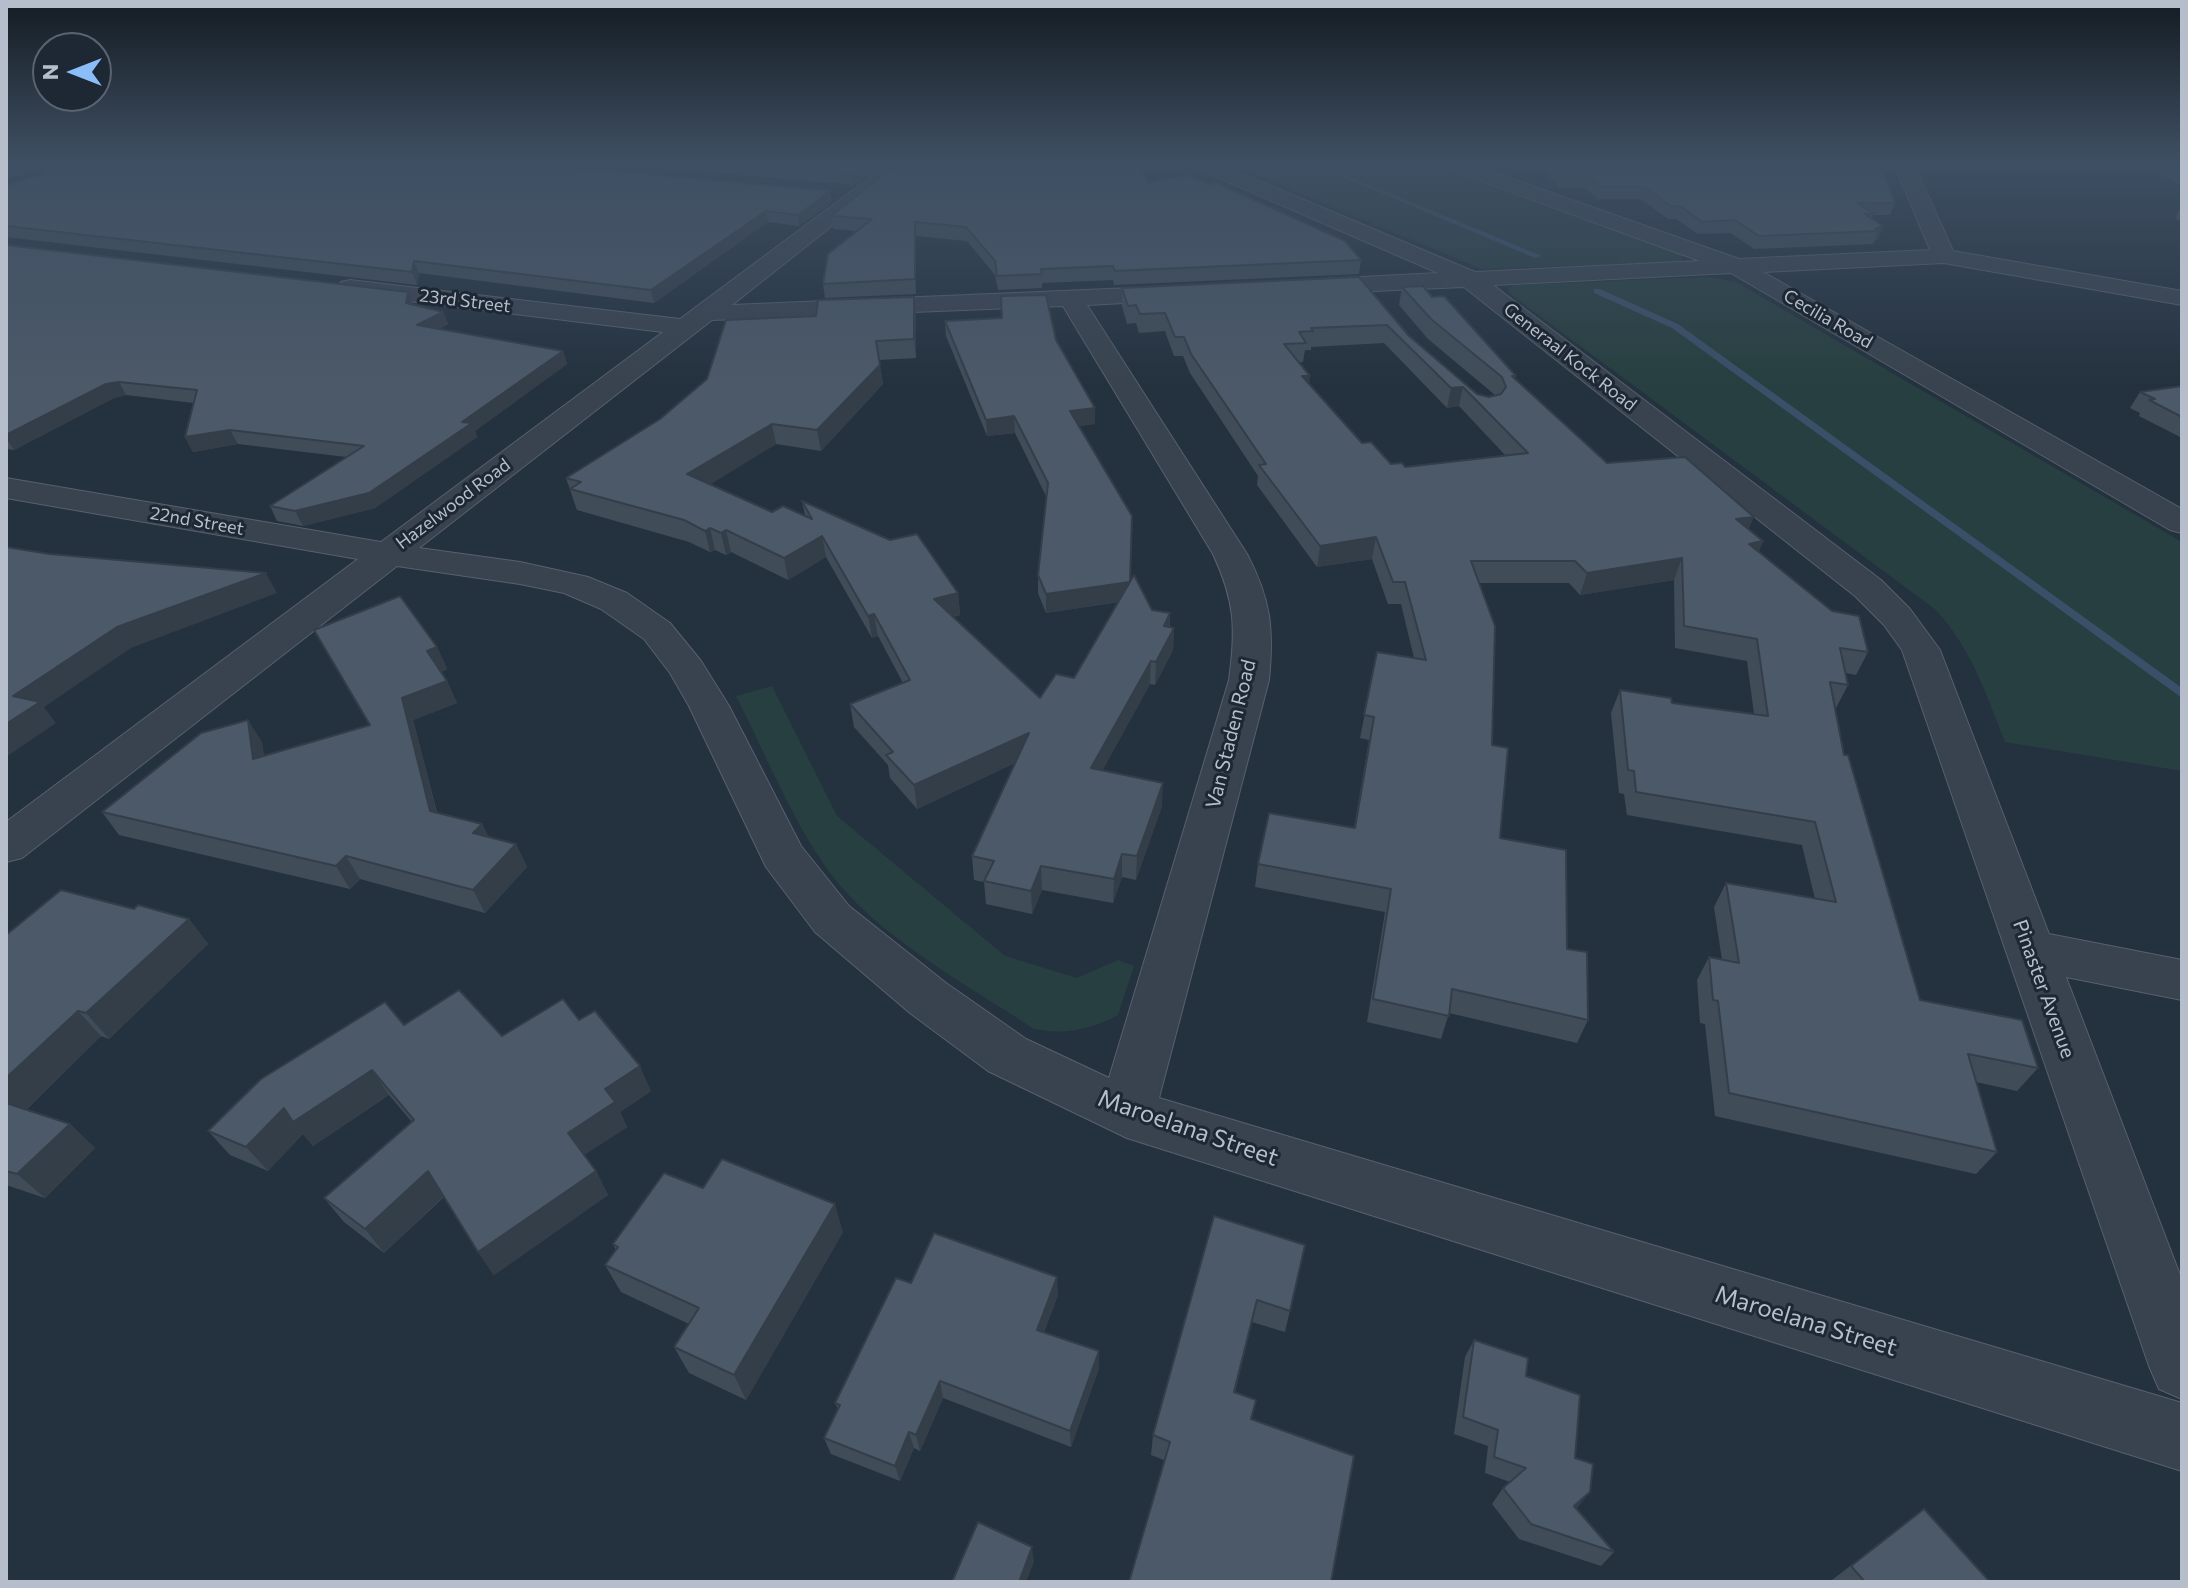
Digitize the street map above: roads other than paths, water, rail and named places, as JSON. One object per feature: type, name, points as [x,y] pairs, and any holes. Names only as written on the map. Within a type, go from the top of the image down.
[{"type":"street","name":"Hazelwood Road","points":[[6,846],[696,320],[791,238]]},
{"type":"street","name":"Generaal Kock Road","points":[[1376,238],[1467,277],[1857,579],[1897,617]]},
{"type":"street","name":"Cecilia Road","points":[[1659,238],[1734,265],[2182,523]]},
{"type":"street","points":[[1936,238],[1944,256]]},
{"type":"street","points":[[1287,287],[1944,256],[2151,286],[2182,298]]},
{"type":"street","points":[[1364,283],[1387,311]]},
{"type":"street","name":"23rd Street","points":[[331,285],[696,320],[1210,292]]},
{"type":"street","name":"Van Staden Road","points":[[1071,299],[1230,554],[1249,591],[1254,633],[1249,680],[1127,1113]]},
{"type":"street","name":"22nd Street","points":[[6,488],[387,554]]},
{"type":"street","name":"Maroelana Street","points":[[387,554],[520,573],[575,585],[614,601],[657,631],[687,669],[709,706],[782,855],[832,919],[928,998],[1007,1055],[1127,1113],[2182,1437]]},
{"type":"street","name":"Pinaster Avenue","points":[[1897,617],[1921,650],[2182,1366]]},
{"type":"street","points":[[2030,950],[2182,980]]},
{"type":"waterway","points":[[1495,238],[1538,256]]},
{"type":"waterway","points":[[1597,291],[1675,326],[2182,694]]}]
